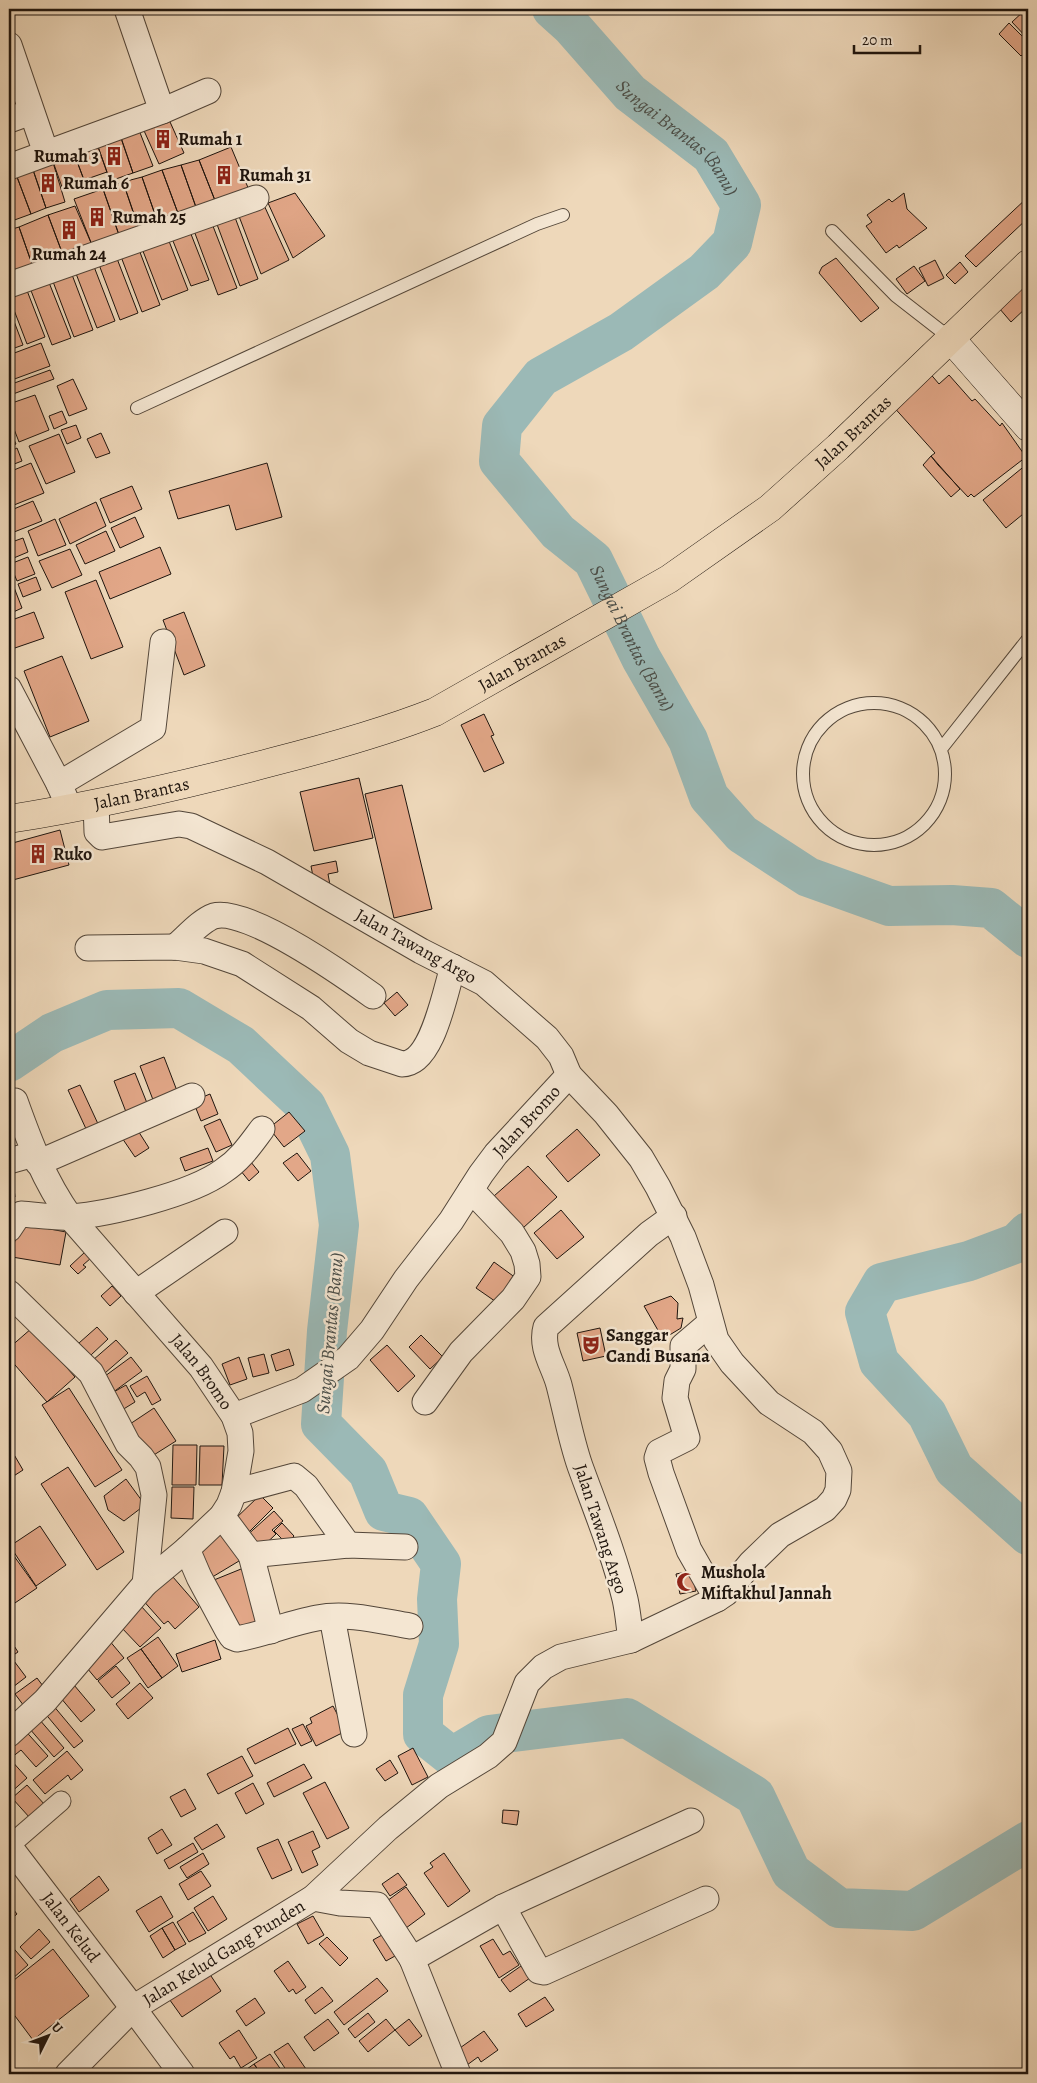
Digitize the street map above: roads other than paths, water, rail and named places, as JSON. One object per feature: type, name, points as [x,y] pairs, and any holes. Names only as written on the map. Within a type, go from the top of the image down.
[{"type":"main road","name":"Jalan Brantas","points":[[9,819],[179,787],[308,753],[411,722],[460,699],[669,579],[770,508],[838,447],[1028,264]]},
{"type":"main road","points":[[950,338],[1028,427]]},
{"type":"street","points":[[127,9],[162,111]]},
{"type":"street","points":[[9,45],[20,116],[46,153]]},
{"type":"street","points":[[9,167],[162,111],[208,92]]},
{"type":"street","points":[[9,286],[256,198]]},
{"type":"street","points":[[59,784],[153,728],[164,642]]},
{"type":"street","points":[[9,689],[59,784],[70,809]]},
{"type":"street","name":"Jalan Tawang Argo","points":[[96,804],[97,832],[102,837],[179,824],[191,826],[267,862],[484,984],[530,1022],[562,1056],[569,1075],[606,1114],[641,1158],[674,1216],[701,1285],[716,1340],[747,1380],[770,1404],[813,1432],[830,1451],[840,1471],[838,1490],[834,1499],[825,1509],[780,1535],[751,1563],[726,1592],[630,1640],[625,1600],[619,1578],[570,1433],[558,1384],[545,1347],[544,1336],[546,1328],[627,1253],[674,1216]]},
{"type":"street","points":[[175,947],[215,916],[230,916],[293,944],[342,973],[373,996]]},
{"type":"street","points":[[88,948],[175,947],[204,951],[242,964],[311,1008],[349,1041],[369,1053],[402,1064],[407,1064],[416,1058],[428,1044],[452,967]]},
{"type":"street","name":"Jalan Bromo","points":[[15,1101],[36,1158],[57,1198],[70,1217],[202,1366],[234,1416],[302,1390],[348,1358],[372,1330],[406,1279],[451,1221],[496,1154],[569,1075]]},
{"type":"street","points":[[9,1161],[36,1158],[192,1096]]},
{"type":"street","points":[[9,1229],[17,1216],[21,1214],[70,1217],[130,1206],[208,1181],[224,1171],[244,1154],[262,1129]]},
{"type":"street","points":[[425,1402],[461,1352],[513,1299],[528,1278],[525,1257],[512,1233],[471,1190]]},
{"type":"street","points":[[136,1293],[225,1232]]},
{"type":"street","points":[[9,1293],[91,1372],[128,1444],[141,1457],[148,1468],[154,1495],[145,1584]]},
{"type":"street","points":[[710,1323],[683,1346],[683,1369],[677,1381],[675,1398],[687,1438],[659,1452],[657,1458],[689,1550],[717,1598]]},
{"type":"street","points":[[9,1734],[45,1702],[145,1584],[187,1549],[222,1516],[234,1492],[241,1451],[240,1433],[234,1416]]},
{"type":"street","points":[[234,1492],[294,1476],[306,1486],[348,1545]]},
{"type":"street","points":[[222,1516],[251,1555],[271,1631]]},
{"type":"street","points":[[251,1555],[348,1545],[405,1547]]},
{"type":"street","points":[[187,1549],[232,1637],[238,1639],[317,1618],[332,1617],[366,1619],[410,1626]]},
{"type":"street","points":[[332,1617],[354,1734]]},
{"type":"street","name":"Jalan Kelud Gang Punden","points":[[68,2074],[133,2008],[314,1898],[388,1828],[439,1786],[488,1756],[504,1742],[527,1683],[543,1667],[561,1657],[630,1640]]},
{"type":"street","points":[[9,1846],[61,1801]]},
{"type":"street","points":[[412,1959],[504,1907],[691,1821]]},
{"type":"street","name":"Jalan Kelud","points":[[9,1846],[182,2074]]},
{"type":"street","points":[[314,1898],[340,1903],[377,1905],[412,1959],[458,2074]]},
{"type":"street","points":[[504,1907],[537,1968],[544,1972],[706,1899]]},
{"type":"lane","points":[[136,408],[537,224],[563,215]]},
{"type":"lane","points":[[832,231],[896,296],[950,338]]},
{"type":"lane","points":[[941,749],[1028,639]]},
{"type":"lane","points":[[860,703],[885,703],[908,711],[928,727],[941,749],[946,773],[942,798],[930,820],[911,836],[887,845],[862,845],[838,837],[819,821],[806,800],[802,775],[805,750],[818,728],[836,712],[860,703]]},
{"type":"waterway","name":"Sungai Brantas (Banu)","points":[[552,9],[572,27],[630,93],[711,155],[741,205],[732,243],[704,272],[621,332],[541,377],[502,426],[499,461],[558,532],[593,560],[641,658],[688,740],[709,797],[742,834],[808,877],[889,906],[952,905],[991,908],[1028,938]]},
{"type":"waterway","name":"Sungai Brantas (Banu)","points":[[9,1062],[52,1033],[107,1010],[179,1008],[241,1045],[306,1106],[330,1155],[339,1225],[327,1331],[321,1424],[368,1472],[384,1511],[409,1517],[441,1564],[437,1599],[439,1644],[423,1695],[423,1734],[452,1757],[489,1735],[627,1718],[755,1796],[791,1872],[839,1908],[913,1911],[1028,1841]]},
{"type":"waterway","name":"Sungai Brantas (Banu)","points":[[1028,1232],[1017,1243],[969,1261],[882,1283],[865,1312],[879,1362],[927,1414],[954,1469],[1028,1535]]},
{"type":"place","name":"Rumah 1","points":[[163,139]]},
{"type":"place","name":"Rumah 3","points":[[114,156]]},
{"type":"place","name":"Rumah 31","points":[[224,175]]},
{"type":"place","name":"Rumah 6","points":[[48,183]]},
{"type":"place","name":"Rumah 25","points":[[97,217]]},
{"type":"place","name":"Rumah 24","points":[[69,230]]},
{"type":"place","name":"Ruko","points":[[38,854]]},
{"type":"place","name":"Sanggar Candi Busana","points":[[591,1345]]},
{"type":"place","name":"Mushola Miftakhul Jannah","points":[[686,1582]]}]
